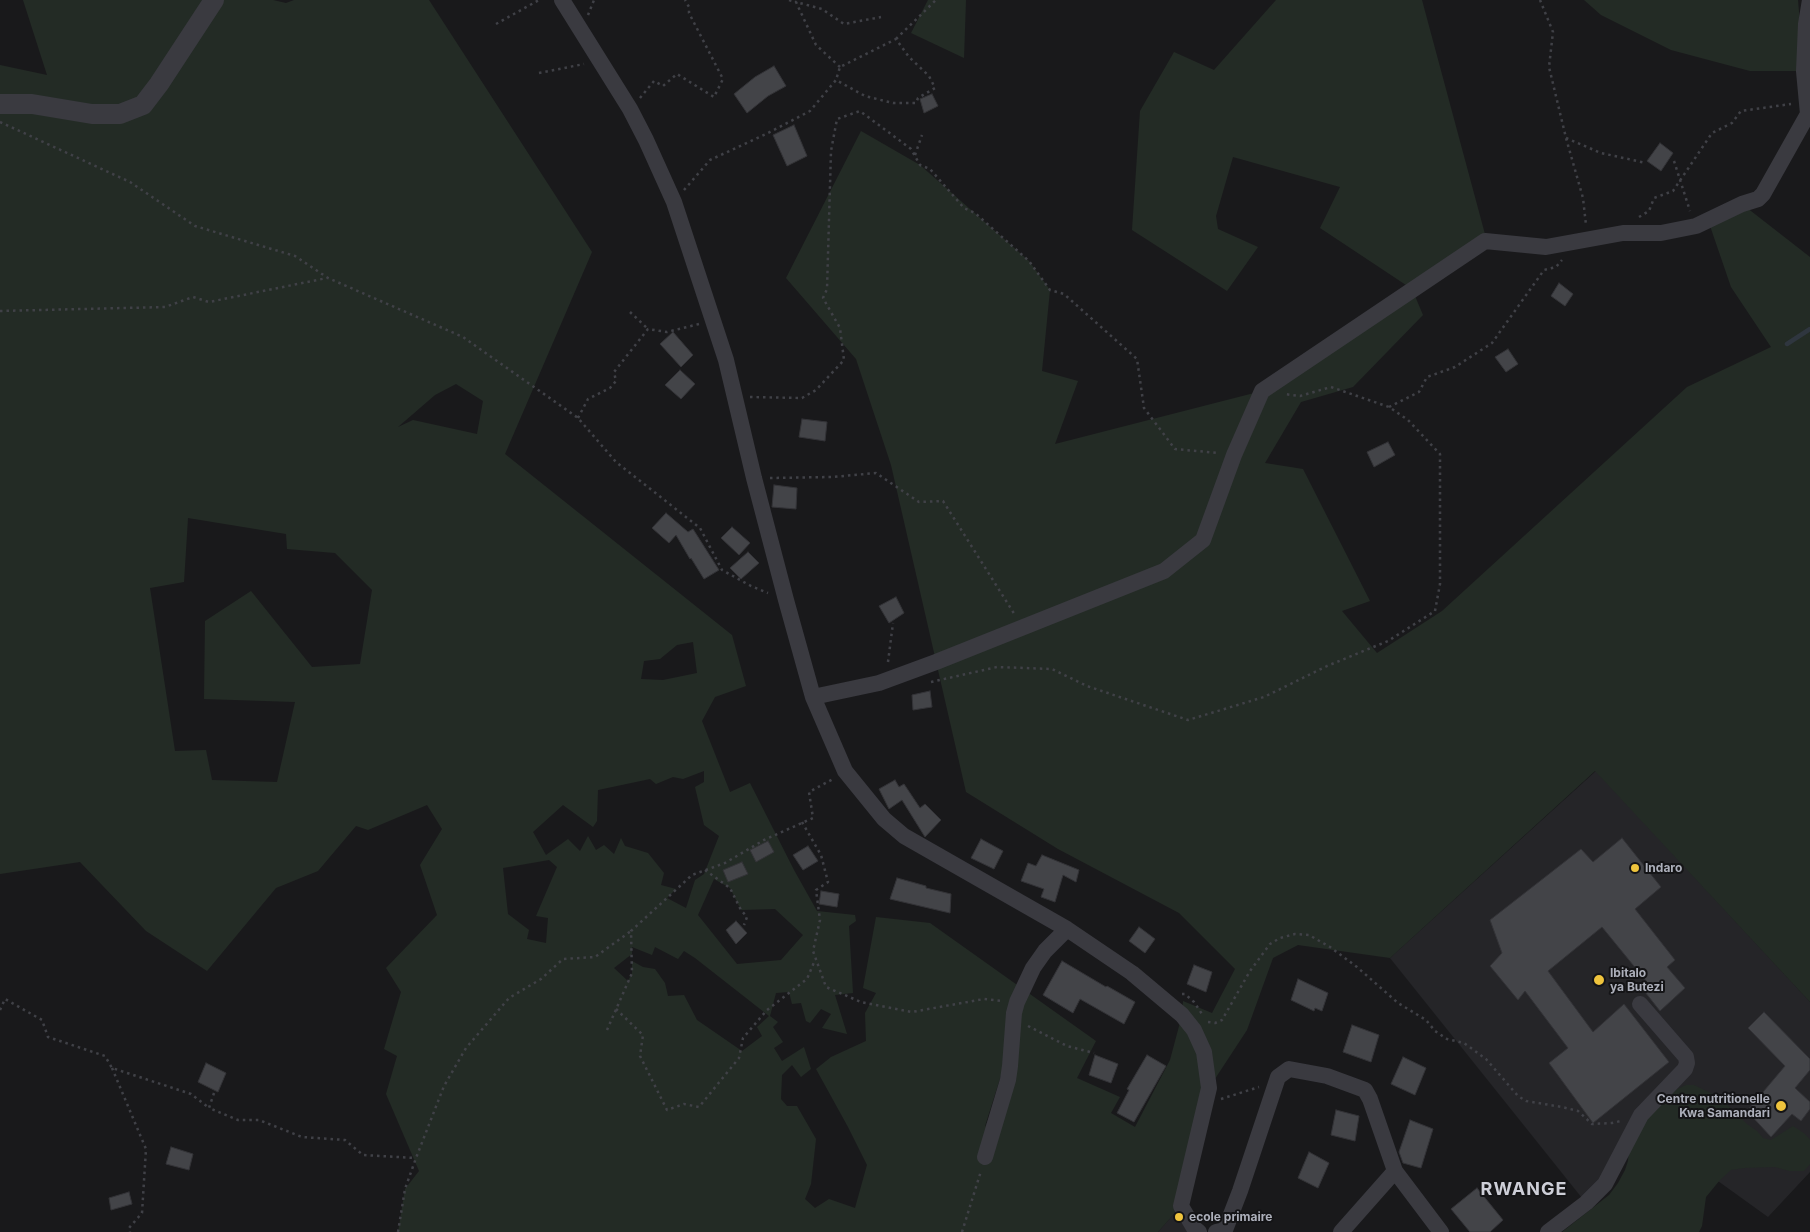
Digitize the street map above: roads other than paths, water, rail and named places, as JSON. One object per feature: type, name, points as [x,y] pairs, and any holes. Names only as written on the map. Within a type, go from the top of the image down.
[{"type":"street","points":[[0,104],[32,104],[92,114],[120,114],[143,105],[214,0]]},
{"type":"street","points":[[562,0],[630,108],[674,202],[726,360],[754,478],[814,697],[845,771],[884,819],[904,836],[1067,929],[1132,973],[1182,1014],[1200,1041],[1204,1052],[1209,1088],[1181,1206],[1194,1228],[1199,1232]]},
{"type":"street","points":[[814,697],[885,681],[1164,571],[1188,554],[1203,540],[1234,455],[1262,391],[1485,241],[1546,247],[1623,232],[1661,233],[1696,226],[1760,197],[1808,114],[1804,71],[1806,24],[1810,0]]},
{"type":"street","points":[[986,1157],[1008,1080],[1016,1002],[1039,958],[1067,929]]},
{"type":"street","points":[[1548,1232],[1586,1203],[1605,1184],[1641,1115],[1685,1069],[1686,1057],[1640,1004]]},
{"type":"street","points":[[1216,1232],[1224,1230],[1240,1191],[1278,1077],[1289,1069],[1327,1076],[1365,1090],[1370,1099],[1395,1171],[1441,1232]]},
{"type":"street","points":[[1341,1232],[1395,1171]]},
{"type":"waterway","points":[[1787,344],[1810,329]]},
{"type":"place","name":"Indaro","points":[[1635,868]]},
{"type":"place","name":"Ibitalo ya Butezi","points":[[1599,980]]},
{"type":"place","name":"Centre nutritionelle Kwa Samandari","points":[[1781,1106]]},
{"type":"place","name":"ecole primaire","points":[[1179,1217]]},
{"type":"district","name":"RWANGE","points":[[1524,1190]]}]
